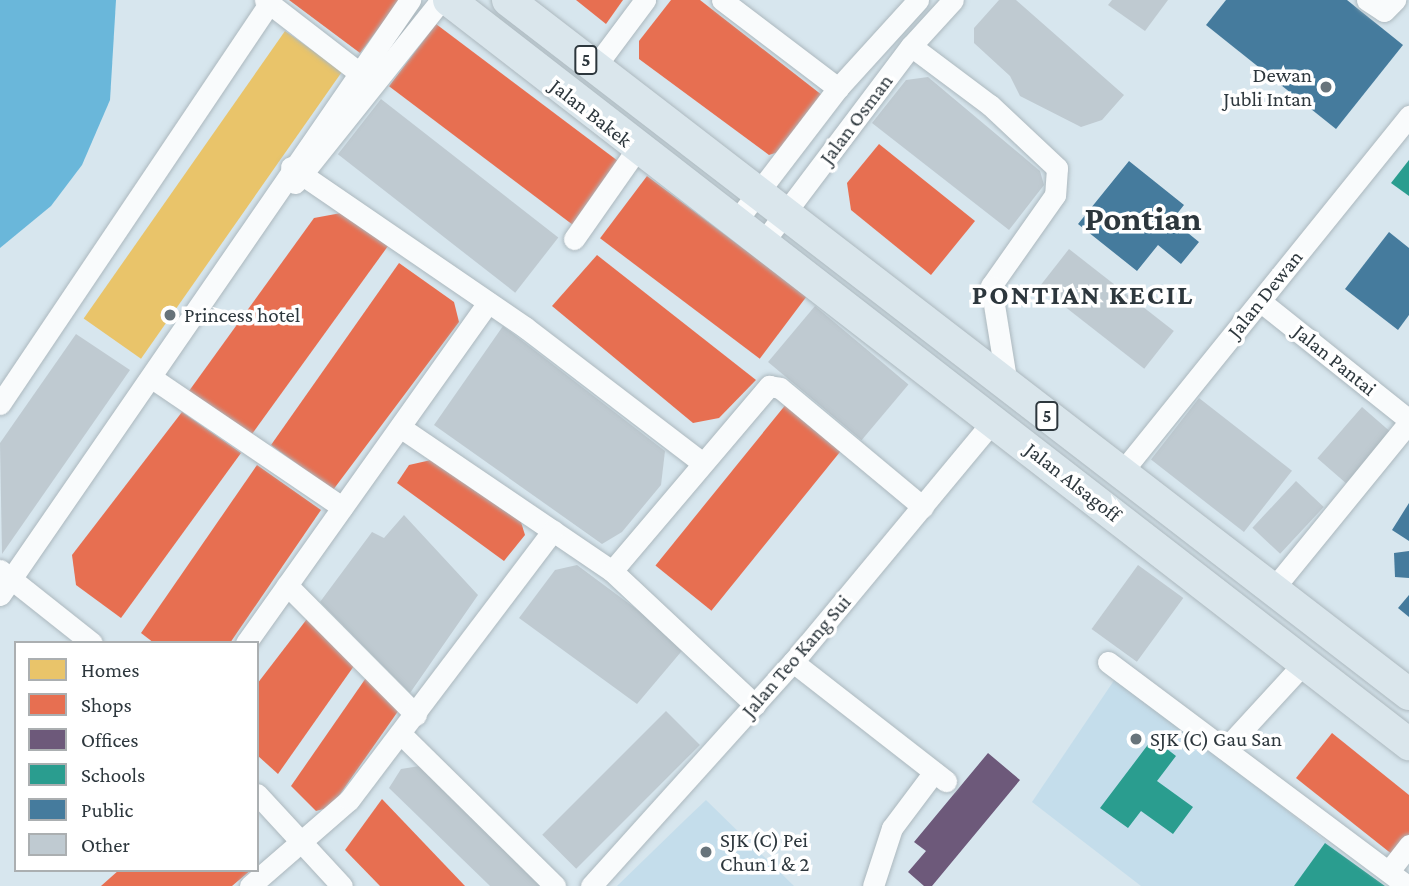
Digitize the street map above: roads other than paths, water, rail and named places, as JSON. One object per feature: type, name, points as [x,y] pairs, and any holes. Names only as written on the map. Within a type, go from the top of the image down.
[{"type":"highway","name":"Jalan Bakek","points":[[449,0],[637,149],[737,220]]},
{"type":"highway","name":"Jalan Bakek","points":[[508,0],[758,194]]},
{"type":"highway","name":"Jalan Alsagoff","points":[[758,194],[1409,694]]},
{"type":"highway","name":"Jalan Alsagoff","points":[[737,220],[1409,744]]},
{"type":"street","points":[[298,171],[357,71],[410,0]]},
{"type":"street","points":[[89,641],[4,581],[298,171],[442,0]]},
{"type":"street","points":[[595,67],[645,0]]},
{"type":"street","points":[[722,0],[838,88]]},
{"type":"street","name":"Jalan Osman","points":[[737,220],[838,88],[918,0]]},
{"type":"street","name":"Jalan Osman","points":[[764,241],[911,46],[953,0]]},
{"type":"street","points":[[1367,0],[1384,11],[1395,0]]},
{"type":"street","points":[[0,404],[267,1],[357,71]]},
{"type":"street","points":[[911,46],[990,105],[1057,168],[1055,195],[991,286],[1007,385]]},
{"type":"street","name":"Jalan Dewan","points":[[1121,473],[1409,116]]},
{"type":"street","points":[[574,239],[637,149]]},
{"type":"street","points":[[298,171],[488,302],[699,461]]},
{"type":"street","name":"Jalan Pantai","points":[[1260,301],[1409,421]]},
{"type":"street","points":[[247,641],[488,302]]},
{"type":"street","points":[[152,378],[342,508]]},
{"type":"street","points":[[611,571],[699,461],[774,386],[923,507]]},
{"type":"street","name":"Jalan Teo Kang Sui","points":[[591,886],[793,662],[994,420]]},
{"type":"street","points":[[1273,589],[1409,421]]},
{"type":"street","points":[[400,427],[611,571],[755,705]]},
{"type":"street","points":[[250,886],[349,800],[402,735],[553,530]]},
{"type":"street","points":[[287,585],[416,715]]},
{"type":"street","points":[[793,662],[940,776],[892,828],[873,886]]},
{"type":"street","points":[[1108,662],[1406,885]]},
{"type":"street","points":[[1225,749],[1305,662]]},
{"type":"street","points":[[402,735],[555,886]]},
{"type":"street","points":[[259,796],[342,886]]},
{"type":"street","points":[[1389,871],[1409,845]]},
{"type":"water","points":[[0,0],[116,0],[110,100],[82,165],[51,206],[0,248]]},
{"type":"place","name":"Dewan Jubli Intan","points":[[1326,87]]},
{"type":"place","name":"Princess hotel","points":[[170,315]]},
{"type":"place","name":"SJK (C) Gau San","points":[[1136,739]]},
{"type":"place","name":"SJK (C) Pei Chun 1 & 2","points":[[706,852]]},
{"type":"district","name":"Pontian","points":[[1143,219]]},
{"type":"district","name":"PONTIAN KECIL","points":[[1083,295]]}]
